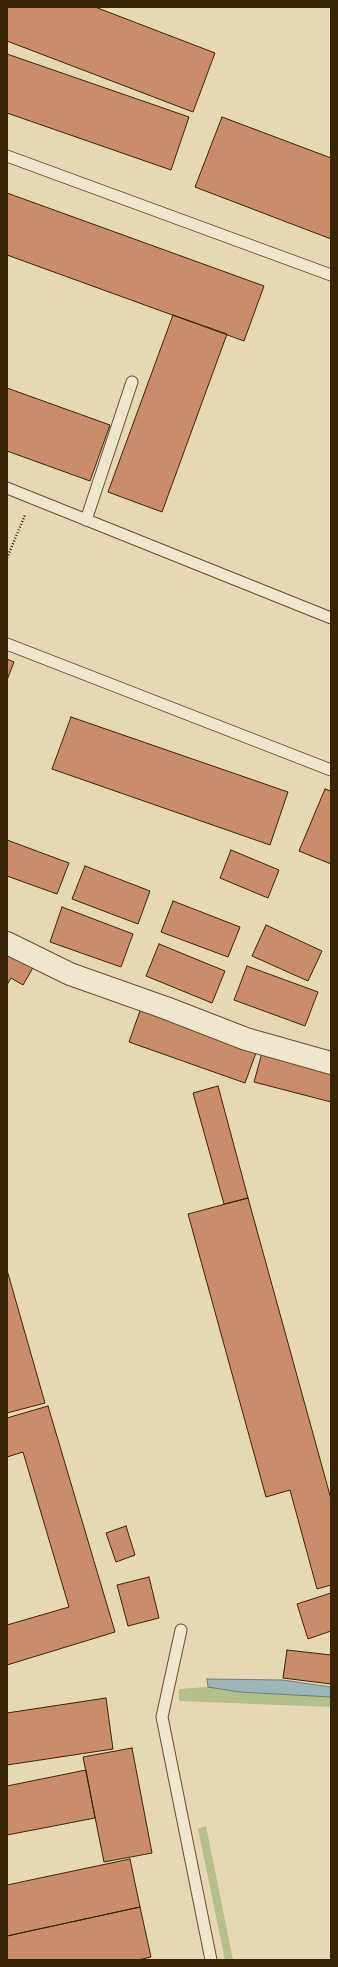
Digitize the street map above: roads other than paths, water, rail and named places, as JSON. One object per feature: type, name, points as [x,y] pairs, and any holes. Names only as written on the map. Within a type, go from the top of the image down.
[{"type":"street","points":[[7,942],[70,974],[166,1008],[246,1039],[331,1063]]},
{"type":"lane","points":[[7,156],[331,275]]},
{"type":"lane","points":[[86,520],[132,382]]},
{"type":"lane","points":[[7,488],[331,618]]},
{"type":"lane","points":[[7,644],[331,770]]},
{"type":"lane","points":[[181,1630],[162,1717],[211,1960]]},
{"type":"water","points":[[207,1679],[283,1680],[331,1687],[331,1697],[239,1692],[208,1687]]}]
